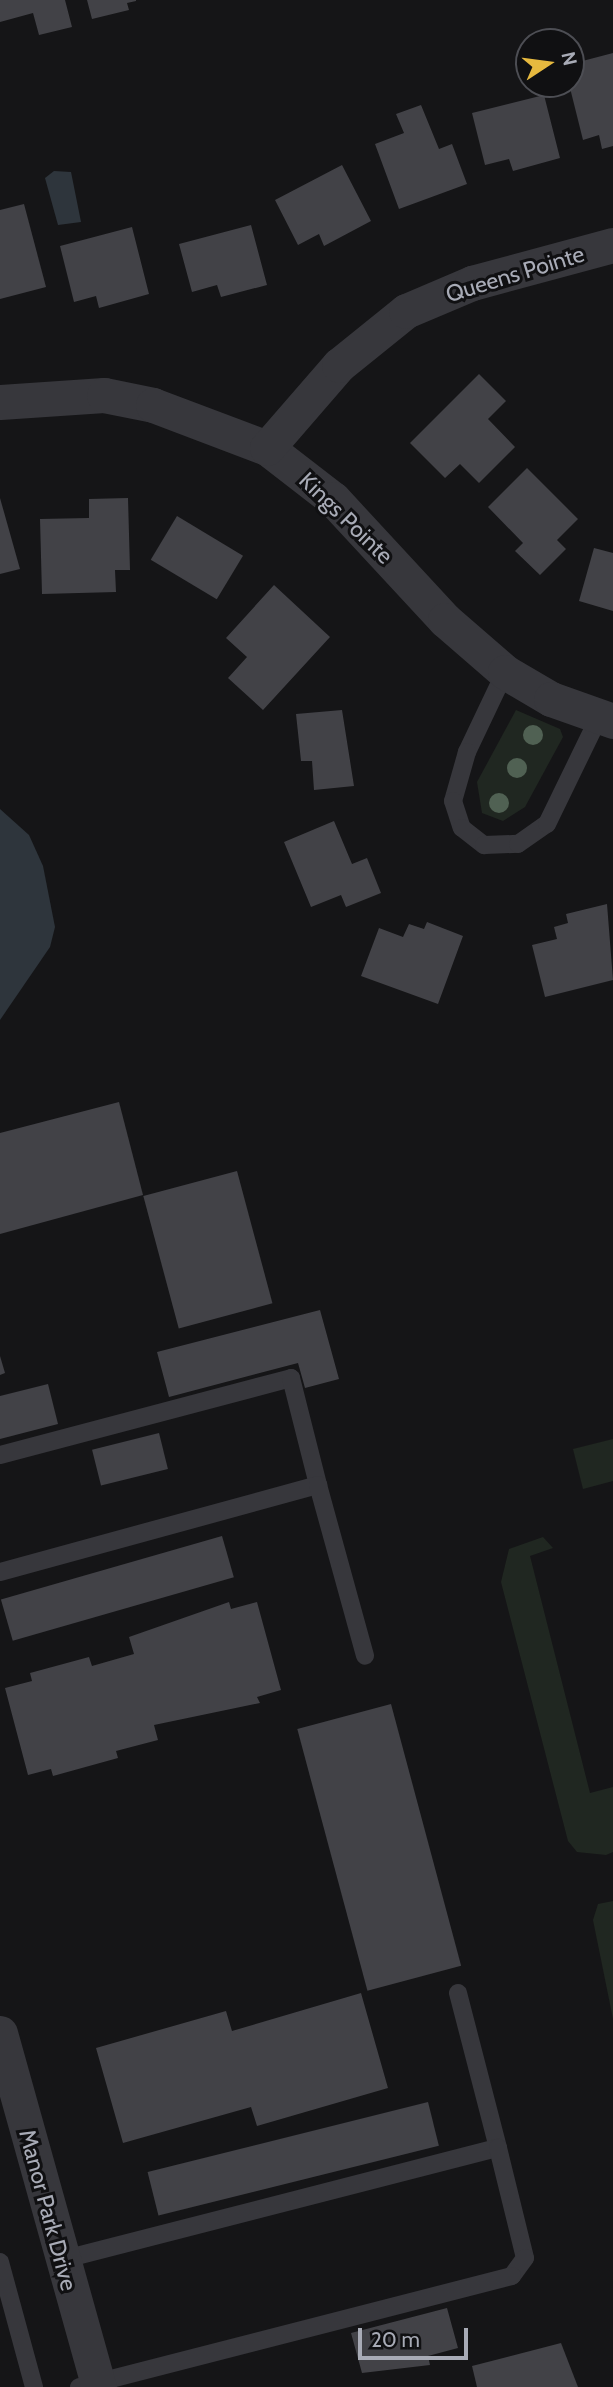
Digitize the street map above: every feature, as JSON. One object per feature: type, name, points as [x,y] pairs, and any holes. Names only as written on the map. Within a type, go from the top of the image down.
[{"type":"street","name":"Queens Pointe","points":[[267,448],[340,365],[406,311],[472,283],[613,245]]},
{"type":"street","name":"Kings Pointe","points":[[0,402],[104,395],[175,412],[267,448],[333,499],[445,620],[505,672],[606,719]]},
{"type":"street","name":"Manor Park Drive","points":[[0,2033],[92,2385]]},
{"type":"lane","points":[[505,672],[467,752],[453,802],[462,828],[484,845],[518,844],[547,824],[606,719]]},
{"type":"lane","points":[[0,1455],[291,1378],[365,1656]]},
{"type":"lane","points":[[0,1572],[318,1485]]},
{"type":"lane","points":[[92,2385],[518,2273],[526,2258],[458,1993]]},
{"type":"lane","points":[[61,2260],[498,2148]]},
{"type":"lane","points":[[0,2262],[34,2387]]},
{"type":"shaded area","points":[[54,171],[71,172],[81,222],[58,225],[45,178]]},
{"type":"shaded area","points":[[516,710],[560,729],[563,737],[525,807],[503,821],[482,813],[477,782]]},
{"type":"shaded area","points":[[0,809],[29,835],[43,866],[55,927],[50,947],[0,1020]]},
{"type":"shaded area","points":[[613,1439],[613,1481],[583,1489],[573,1449]]},
{"type":"shaded area","points":[[543,1537],[553,1548],[530,1556],[590,1793],[613,1787],[613,1852],[606,1855],[577,1852],[568,1841],[501,1582],[509,1549]]},
{"type":"shaded area","points":[[613,1901],[613,2019],[593,1920],[598,1904]]},
{"type":"building","points":[[0,0],[65,0],[72,27],[39,35],[33,13],[0,22]]},
{"type":"building","points":[[87,0],[136,1],[127,3],[129,10],[92,19]]},
{"type":"building","points":[[613,53],[613,146],[602,149],[599,135],[583,140],[572,98],[585,98],[585,60]]},
{"type":"building","points":[[532,98],[545,98],[560,158],[513,171],[509,159],[485,165],[472,113]]},
{"type":"building","points":[[421,105],[439,149],[452,144],[467,184],[399,209],[375,144],[404,133],[396,114]]},
{"type":"building","points":[[342,165],[371,221],[324,246],[319,234],[298,245],[275,200]]},
{"type":"building","points":[[24,204],[46,287],[0,299],[0,210]]},
{"type":"building","points":[[251,225],[267,285],[221,297],[217,285],[192,292],[179,244]]},
{"type":"building","points":[[132,227],[149,294],[99,308],[96,296],[74,302],[60,246]]},
{"type":"building","points":[[479,374],[506,401],[488,419],[515,447],[479,483],[460,464],[445,478],[410,443]]},
{"type":"building","points":[[527,468],[578,519],[557,540],[566,549],[540,575],[515,551],[523,543],[488,507]]},
{"type":"building","points":[[0,498],[20,569],[0,574]]},
{"type":"building","points":[[128,498],[130,570],[115,570],[116,592],[42,594],[40,519],[89,518],[89,499]]},
{"type":"building","points":[[177,516],[243,556],[217,599],[151,560]]},
{"type":"building","points":[[594,548],[613,553],[613,611],[579,601]]},
{"type":"building","points":[[274,585],[330,637],[263,710],[228,678],[247,657],[226,638]]},
{"type":"building","points":[[342,710],[354,786],[314,790],[312,761],[301,761],[296,714]]},
{"type":"building","points":[[334,821],[352,864],[367,858],[381,893],[346,907],[341,895],[311,907],[284,842]]},
{"type":"building","points":[[607,904],[613,980],[545,997],[532,945],[557,939],[554,927],[568,923],[566,914]]},
{"type":"building","points":[[427,922],[463,936],[438,1004],[361,976],[379,928],[403,937],[409,924],[424,929]]},
{"type":"building","points":[[119,1102],[143,1195],[0,1234],[0,1133]]},
{"type":"building","points":[[237,1171],[272,1303],[179,1328],[143,1196]]},
{"type":"building","points":[[320,1310],[339,1379],[305,1388],[298,1363],[169,1397],[157,1352]]},
{"type":"building","points":[[0,1356],[5,1373],[0,1375]]},
{"type":"building","points":[[48,1384],[58,1424],[0,1439],[0,1396]]},
{"type":"building","points":[[159,1433],[168,1469],[101,1486],[92,1450]]},
{"type":"building","points":[[222,1536],[234,1577],[13,1641],[1,1599]]},
{"type":"building","points":[[229,1602],[231,1609],[257,1602],[281,1690],[257,1697],[260,1703],[154,1725],[158,1740],[116,1751],[118,1758],[53,1776],[51,1769],[28,1775],[5,1688],[32,1681],[30,1673],[89,1657],[92,1666],[134,1654],[129,1637]]},
{"type":"building","points":[[391,1704],[461,1966],[367,1991],[297,1729]]},
{"type":"building","points":[[361,1993],[388,2088],[257,2126],[251,2107],[123,2143],[96,2048],[226,2011],[232,2031]]},
{"type":"building","points":[[428,2102],[439,2146],[158,2216],[148,2172]]},
{"type":"building","points":[[447,2308],[458,2348],[428,2356],[430,2365],[362,2373],[351,2333]]},
{"type":"building","points":[[561,2343],[578,2387],[477,2387],[472,2366]]}]
